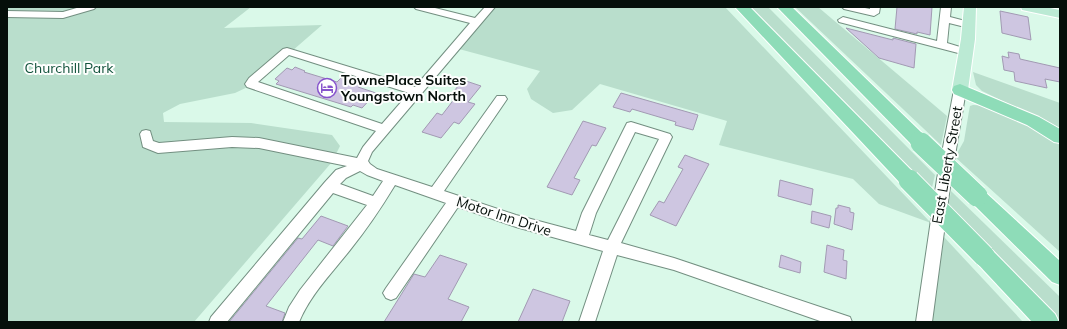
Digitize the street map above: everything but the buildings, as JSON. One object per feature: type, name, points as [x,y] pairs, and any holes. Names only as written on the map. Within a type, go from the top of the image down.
[{"type":"highway","points":[[733,7],[839,116],[877,147]]},
{"type":"highway","points":[[742,7],[1047,322]]},
{"type":"highway","points":[[784,7],[918,140],[1060,275]]},
{"type":"highway","points":[[960,90],[1019,114],[1060,137]]},
{"type":"highway","points":[[1028,303],[1042,322]]},
{"type":"main road","name":"East Liberty Street","points":[[960,90],[966,52],[970,7]]},
{"type":"main road","points":[[1027,7],[1060,14]]},
{"type":"street","points":[[7,14],[63,16],[91,7]]},
{"type":"street","points":[[420,7],[477,22]]},
{"type":"street","points":[[217,322],[330,186],[345,171],[362,164],[367,150],[490,7]]},
{"type":"street","points":[[847,7],[874,13],[875,7]]},
{"type":"street","points":[[942,45],[946,7]]},
{"type":"street","points":[[945,19],[969,25]]},
{"type":"street","points":[[843,20],[966,52]]},
{"type":"street","points":[[385,130],[251,84],[287,51],[417,92]]},
{"type":"street","name":"East Liberty Street","points":[[924,322],[939,214],[960,90]]},
{"type":"street","points":[[435,193],[501,98]]},
{"type":"street","points":[[580,239],[589,213],[631,126],[666,137],[612,247],[587,322]]},
{"type":"street","name":"Motor Inn Drive","points":[[146,134],[146,144],[158,148],[232,142],[259,142],[362,164],[372,172],[516,221],[674,264],[844,322]]},
{"type":"street","points":[[291,322],[296,309],[307,290],[339,253],[377,203],[392,178]]},
{"type":"street","points":[[330,186],[377,203]]},
{"type":"street","points":[[391,293],[455,200]]},
{"type":"green space","name":"Churchill Park","points":[[7,7],[251,7],[224,28],[322,25],[254,84],[235,93],[180,104],[163,113],[164,122],[251,123],[332,135],[340,146],[332,162],[194,322],[7,322]]},
{"type":"green space","points":[[495,7],[725,7],[931,223],[879,204],[853,179],[719,145],[727,121],[600,84],[572,110],[553,113],[531,99],[527,89],[540,71],[459,49]]},
{"type":"green space","points":[[749,7],[768,7],[935,175],[931,192]]},
{"type":"green space","points":[[795,7],[818,7],[947,116],[941,145]]},
{"type":"green space","points":[[973,72],[1060,103],[1060,131],[1042,120],[982,91],[976,85]]},
{"type":"green space","points":[[973,105],[995,109],[1018,119],[1060,145],[1060,252],[955,157],[964,141],[970,106]]},
{"type":"green space","points":[[951,191],[1060,297],[1060,322],[1058,322],[948,208]]},
{"type":"green space","points":[[944,237],[1023,322],[932,322]]},
{"type":"place","name":"TownePlace Suites Youngstown North","points":[[327,88]]}]
